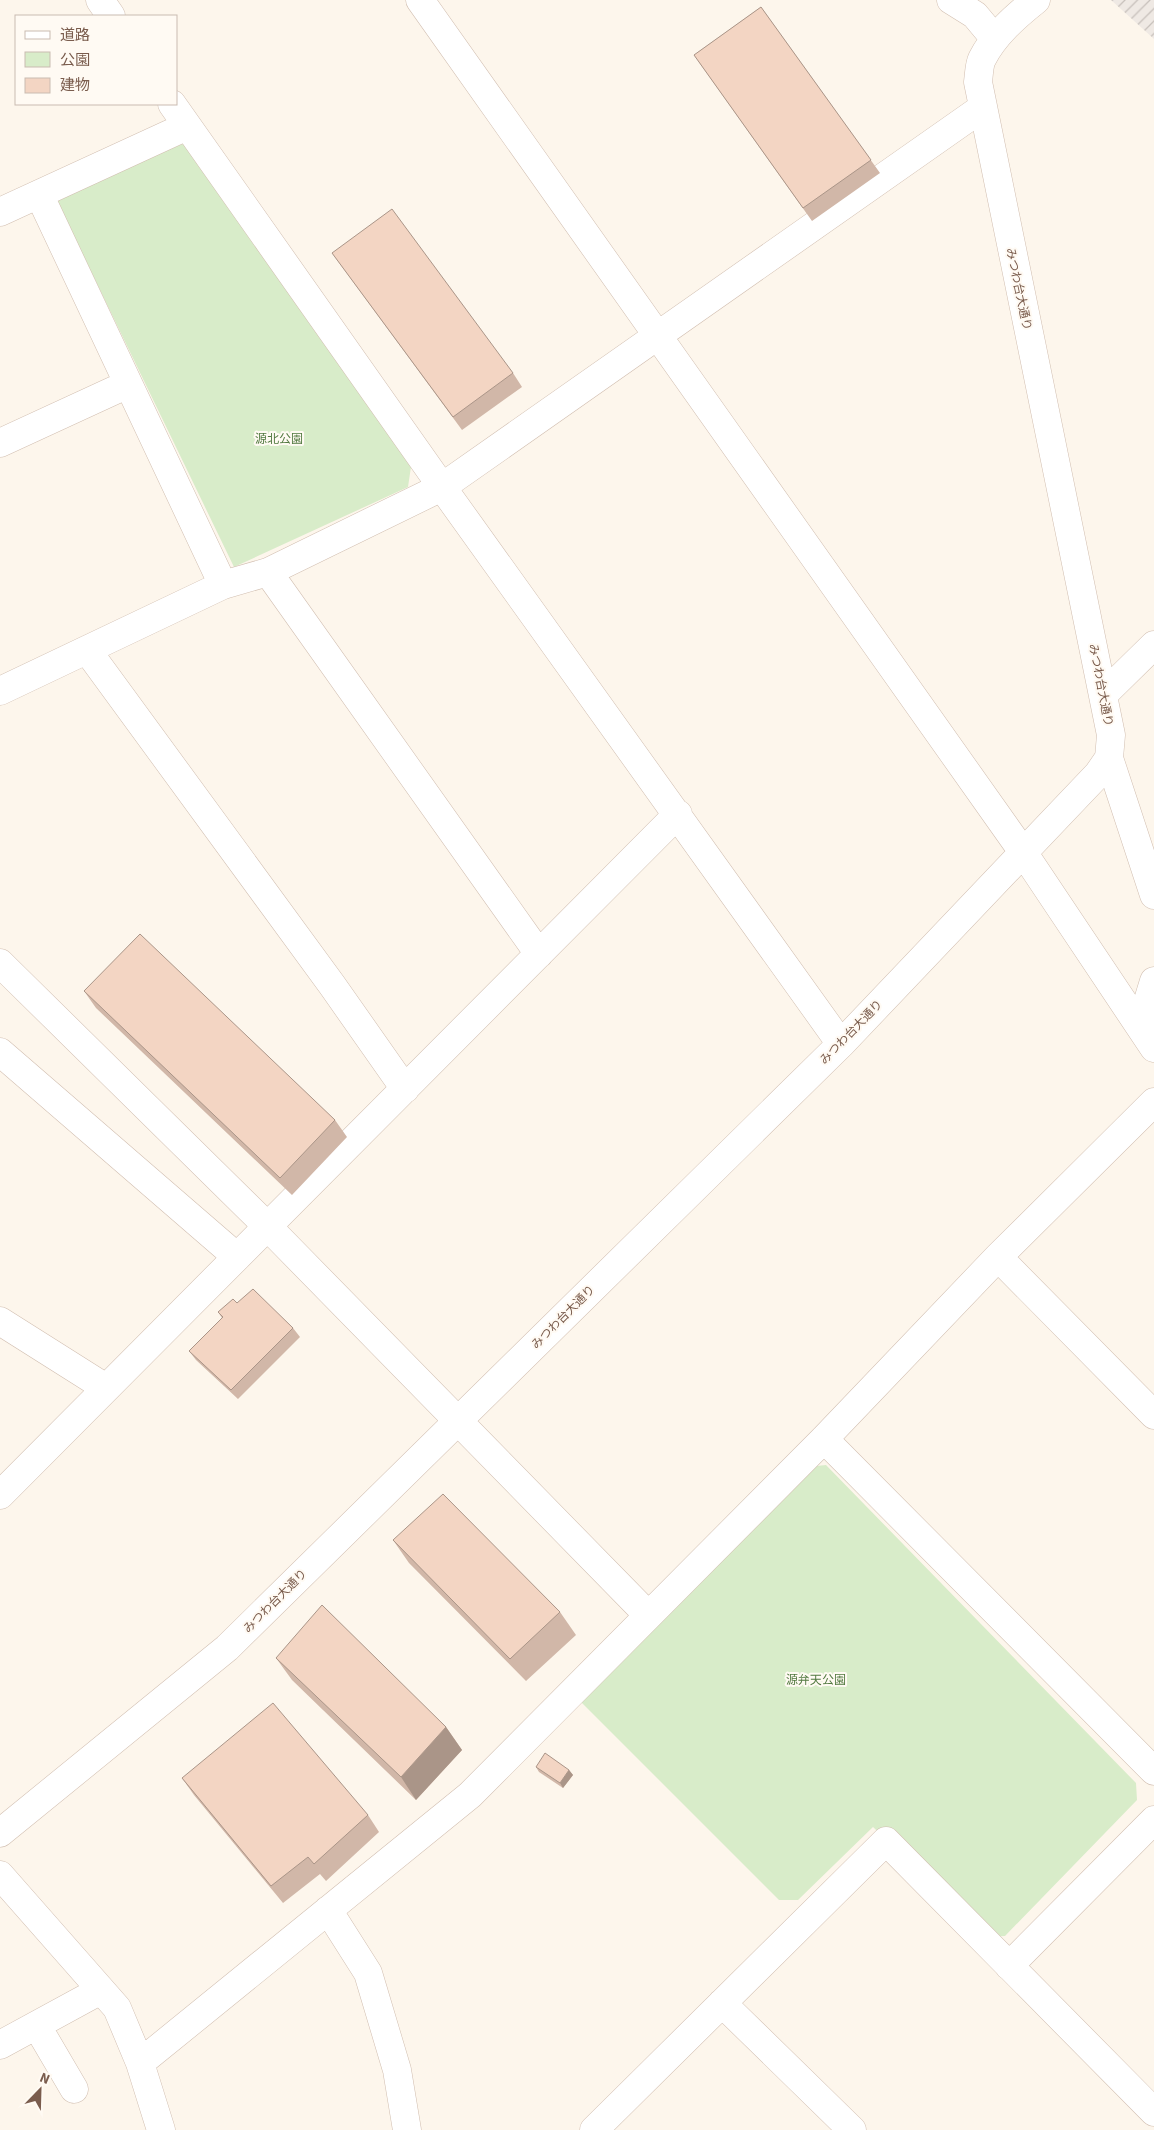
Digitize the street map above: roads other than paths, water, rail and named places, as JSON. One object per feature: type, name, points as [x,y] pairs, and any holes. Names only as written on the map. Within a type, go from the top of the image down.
[{"type":"street","points":[[100,0],[110,15]]},
{"type":"street","points":[[420,0],[1023,852],[1147,1038]]},
{"type":"street","points":[[951,0],[975,15],[995,39]]},
{"type":"street","name":"みつわ台大通り","points":[[0,1833],[227,1648],[841,1044],[1098,774],[1109,758],[1111,735],[978,82],[981,60],[995,39],[1017,15],[1036,0]]},
{"type":"street","points":[[173,105],[442,487],[841,1044]]},
{"type":"street","points":[[0,691],[223,585],[268,572],[442,487],[982,108]]},
{"type":"street","points":[[0,212],[187,126]]},
{"type":"street","points":[[39,194],[223,585]]},
{"type":"street","points":[[0,443],[128,384]]},
{"type":"street","points":[[268,572],[539,954]]},
{"type":"street","points":[[1103,695],[1154,645]]},
{"type":"street","points":[[87,650],[321,970],[405,1089]]},
{"type":"street","points":[[1109,758],[1154,895]]},
{"type":"street","points":[[0,1495],[678,814]]},
{"type":"street","points":[[0,963],[268,1227],[648,1615]]},
{"type":"street","points":[[1147,1038],[1154,981]]},
{"type":"street","points":[[0,1052],[237,1258]]},
{"type":"street","points":[[140,2063],[470,1795],[824,1439],[998,1257],[1154,1102]]},
{"type":"street","points":[[998,1257],[1154,1415]]},
{"type":"street","points":[[0,1321],[106,1388]]},
{"type":"street","points":[[824,1439],[1154,1771]]},
{"type":"street","points":[[1009,1966],[1154,1820]]},
{"type":"street","points":[[594,2130],[886,1842],[1154,2112]]},
{"type":"street","points":[[0,1875],[117,2008],[140,2063],[161,2130]]},
{"type":"street","points":[[328,1910],[368,1973],[397,2070],[407,2130]]},
{"type":"street","points":[[0,2045],[101,1990]]},
{"type":"street","points":[[722,2003],[852,2130]]},
{"type":"street","points":[[37,2026],[74,2089]]},
{"type":"park label","name":"源北公園","points":[[279,439]]},
{"type":"park label","name":"源弁天公園","points":[[816,1680]]}]
